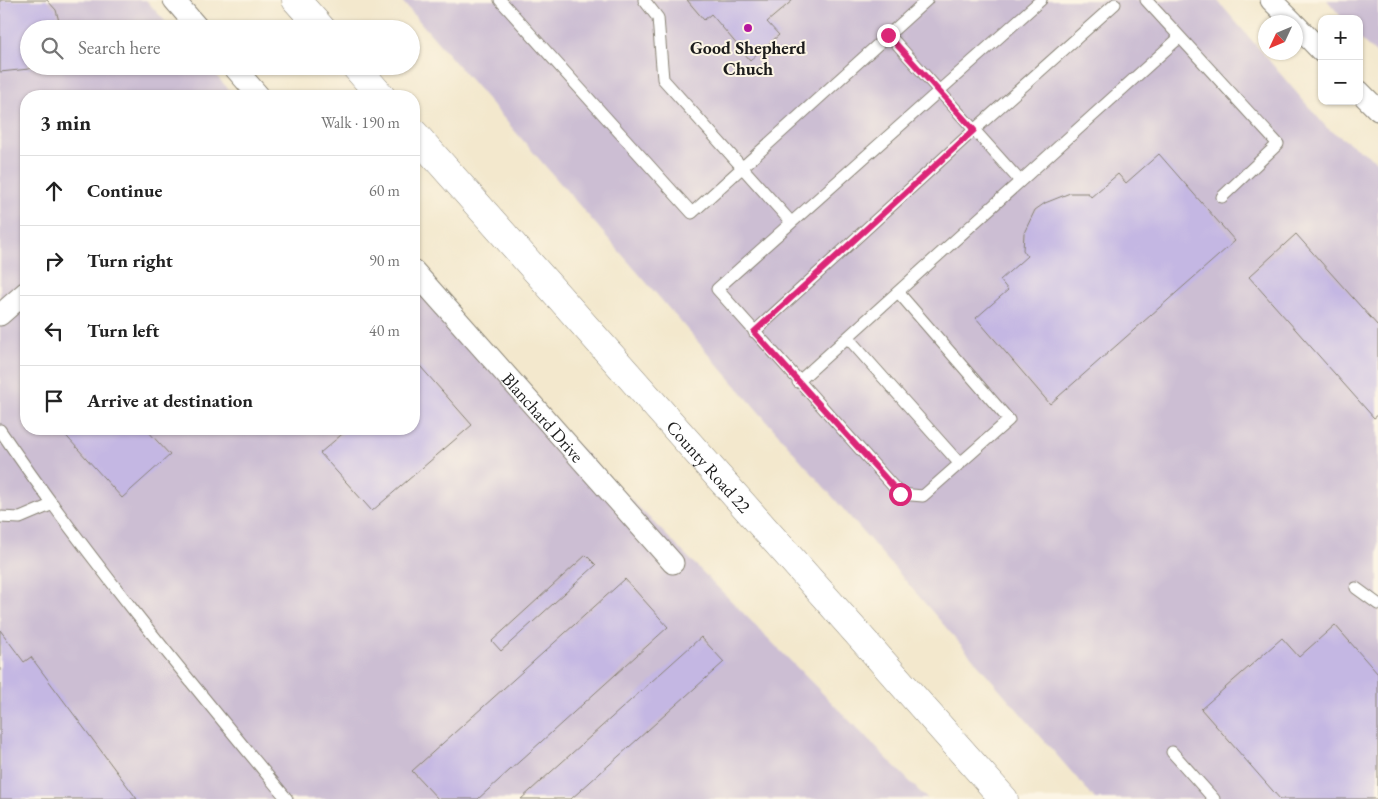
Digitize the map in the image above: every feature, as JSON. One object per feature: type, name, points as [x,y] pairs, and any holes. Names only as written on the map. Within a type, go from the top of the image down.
[{"type":"main road","points":[[296,0],[314,20]]},
{"type":"main road","points":[[363,75],[377,90]]},
{"type":"main road","name":"County Road 22","points":[[420,140],[1004,799]]},
{"type":"street","points":[[174,0],[192,20]]},
{"type":"street","points":[[1271,0],[1285,15]]},
{"type":"street","points":[[1303,33],[1318,48]]},
{"type":"street","points":[[240,75],[253,90]]},
{"type":"street","points":[[1363,95],[1378,110]]},
{"type":"street","name":"Blanchard Drive","points":[[420,278],[673,563]]},
{"type":"street","points":[[0,315],[20,297]]},
{"type":"lane","points":[[500,0],[692,213],[927,0]]},
{"type":"lane","points":[[644,0],[658,18],[663,79],[791,222]]},
{"type":"lane","points":[[898,292],[1009,420],[923,496],[900,494],[798,382],[717,289],[1041,0]]},
{"type":"lane","points":[[1146,0],[1278,144],[1222,197]]},
{"type":"lane","points":[[754,332],[1117,1]]},
{"type":"lane","points":[[888,35],[1020,181]]},
{"type":"lane","points":[[798,382],[1180,37]]},
{"type":"lane","points":[[848,338],[960,464]]},
{"type":"lane","points":[[0,430],[53,504],[172,659],[287,799]]},
{"type":"lane","points":[[0,517],[20,518],[53,504]]},
{"type":"lane","points":[[1356,588],[1378,604]]},
{"type":"lane","points":[[1172,752],[1214,799]]},
{"type":"shaded area","points":[[0,0],[146,0],[164,20],[20,20],[20,75],[215,75],[229,90],[20,90],[20,435],[420,435],[420,286],[927,799],[0,799]]},
{"type":"shaded area","points":[[401,0],[1217,0],[1258,48],[1258,60],[1269,60],[1327,128],[1378,162],[1378,799],[1095,799]]},
{"type":"shaded area","points":[[1327,0],[1378,0],[1378,55],[1363,42],[1363,15],[1340,15]]},
{"type":"building","points":[[0,0],[47,0],[56,10],[59,20],[20,20],[20,70],[0,72]]},
{"type":"building","name":"Good Shepherd Chuch","points":[[687,0],[793,0],[767,22],[779,35],[750,60],[711,14],[704,20]]},
{"type":"building","points":[[1159,154],[1235,241],[1050,404],[976,318],[1008,290],[1000,280],[1027,256],[1023,250],[1024,233],[1035,210],[1045,203],[1070,193],[1088,193],[1091,197],[1118,174],[1126,183]]},
{"type":"building","points":[[1296,234],[1378,326],[1378,415],[1374,418],[1249,277]]},
{"type":"building","points":[[420,366],[472,425],[372,511],[320,453],[341,435],[420,435]]},
{"type":"building","points":[[65,435],[152,435],[170,455],[122,498]]},
{"type":"building","points":[[586,555],[596,565],[501,651],[492,641]]},
{"type":"building","points":[[625,579],[668,627],[478,799],[438,799],[412,771]]},
{"type":"building","points":[[1335,625],[1378,674],[1378,799],[1280,799],[1201,709],[1282,638],[1299,657]]},
{"type":"building","points":[[0,630],[24,662],[31,657],[137,799],[0,799]]},
{"type":"building","points":[[701,637],[724,662],[571,799],[521,799]]},
{"type":"place","name":"Good Shepherd Chuch","points":[[748,28]]},
{"type":"route","points":[[888,35],[974,130],[754,332],[900,494]]}]
